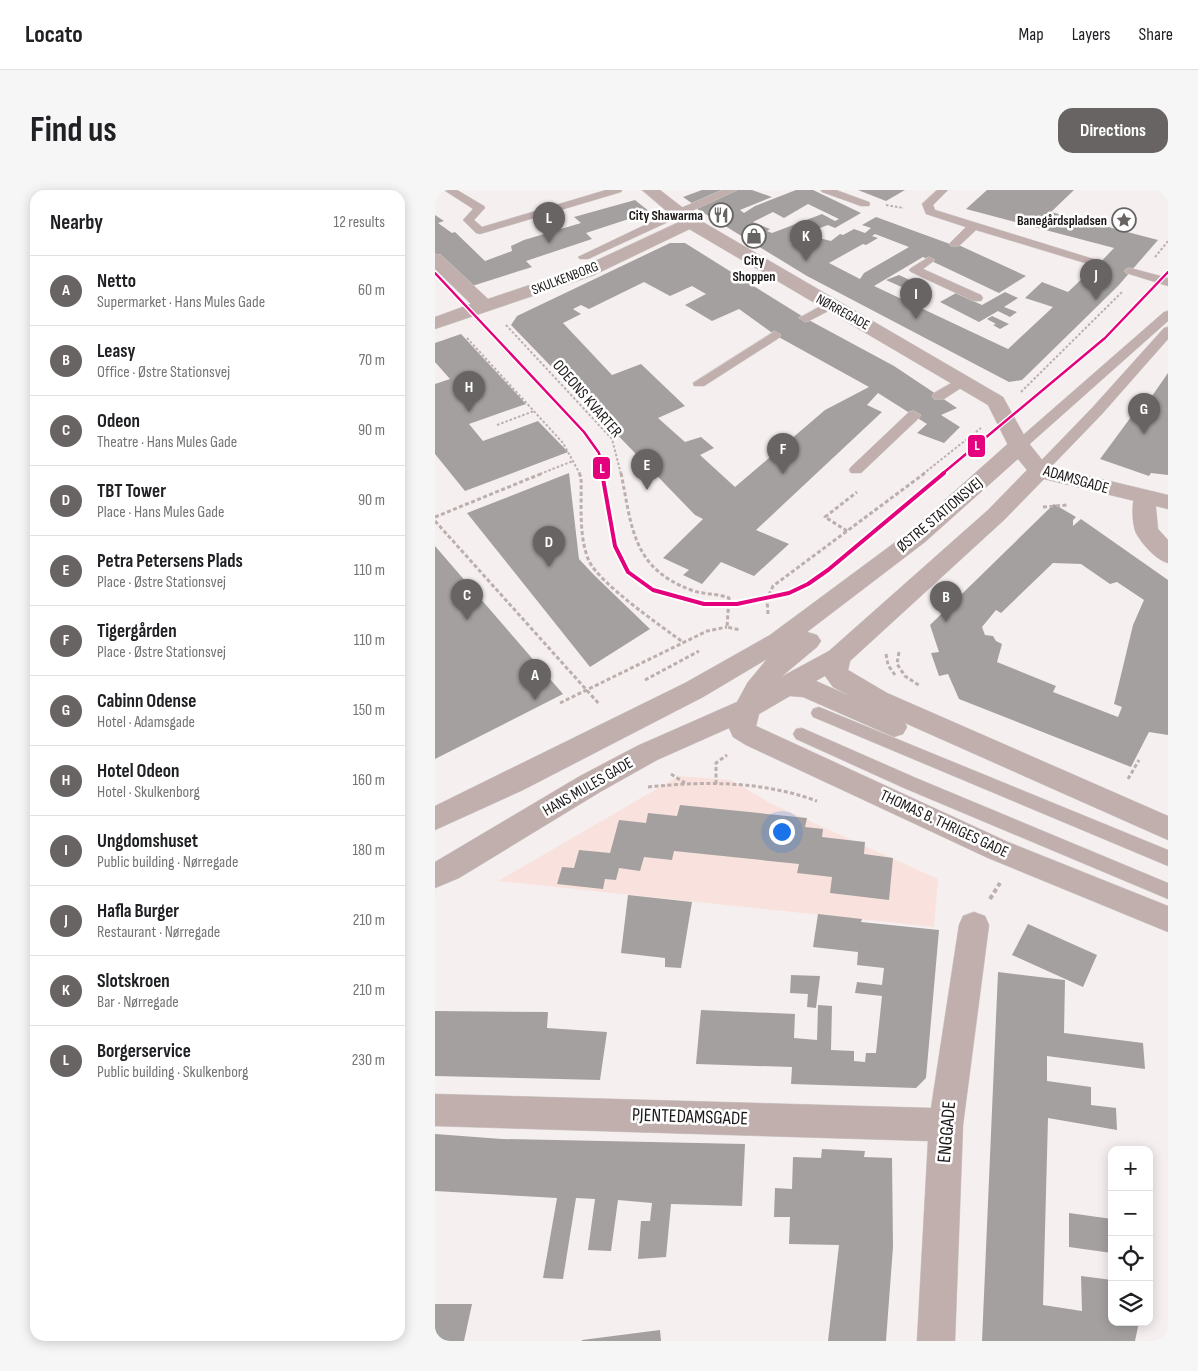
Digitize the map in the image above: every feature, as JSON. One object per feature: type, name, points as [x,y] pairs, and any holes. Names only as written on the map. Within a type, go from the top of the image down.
[{"type":"street","name":"NØRREGADE","points":[[650,190],[684,217],[830,305],[997,401],[1019,446]]},
{"type":"street","name":"SKULKENBORG","points":[[443,321],[586,272],[684,217]]},
{"type":"street","points":[[435,259],[485,307]]},
{"type":"street","name":"ADAMSGADE","points":[[1019,446],[1039,472],[1144,498],[1168,502]]},
{"type":"street","name":"ØSTRE STATIONSVEJ","points":[[694,690],[779,641],[917,537],[1019,446]]},
{"type":"street","points":[[435,819],[513,782],[694,690],[752,698],[788,686],[838,657],[996,515],[1039,472]]},
{"type":"street","points":[[1144,498],[1147,531],[1168,555]]},
{"type":"street","points":[[752,698],[784,658],[900,572],[917,537]]},
{"type":"street","points":[[838,657],[835,672],[842,680],[878,700],[1168,829]]},
{"type":"street","points":[[788,686],[807,688],[947,750],[1034,770]]},
{"type":"street","name":"HANS MULES GADE","points":[[435,876],[590,784],[752,698]]},
{"type":"street","name":"THOMAS B. THRIGES GADE","points":[[752,698],[742,730],[756,738],[998,850],[1168,919]]},
{"type":"street","points":[[435,830],[513,782]]},
{"type":"street","name":"ENGGADE","points":[[937,1341],[946,1125],[974,925]]},
{"type":"street","name":"PJENTEDAMSGADE","points":[[435,1110],[946,1125]]},
{"type":"lane","points":[[449,190],[480,208],[468,220],[480,231],[617,190]]},
{"type":"lane","points":[[684,217],[732,190]]},
{"type":"lane","points":[[827,190],[865,204]]},
{"type":"lane","points":[[943,190],[927,204],[930,212],[972,227],[1099,264]]},
{"type":"lane","name":"SKULKENBORG","points":[[584,257],[684,217]]},
{"type":"lane","points":[[955,244],[972,227]]},
{"type":"lane","points":[[929,260],[915,270],[977,298]]},
{"type":"lane","points":[[1135,273],[1168,282]]},
{"type":"lane","points":[[805,318],[830,305]]},
{"type":"lane","name":"ØSTRE STATIONSVEJ","points":[[1019,446],[1168,315]]},
{"type":"lane","points":[[1039,472],[1097,411],[1168,331]]},
{"type":"lane","points":[[699,383],[775,335]]},
{"type":"lane","points":[[939,396],[962,381]]},
{"type":"lane","points":[[856,470],[914,415]]},
{"type":"lane","points":[[819,714],[1168,858]]},
{"type":"lane","points":[[802,734],[911,783],[1168,891]]},
{"type":"path","points":[[884,205],[930,212]]},
{"type":"path","points":[[769,618],[767,599],[769,590],[941,461],[1002,410],[1168,241]]},
{"type":"path","name":"ODEONS KVARTER","points":[[485,307],[512,330],[612,440],[617,453],[629,525],[637,547],[644,557],[652,567],[669,580],[704,594],[729,598],[727,627]]},
{"type":"path","points":[[443,321],[534,411],[563,443],[581,477],[584,542],[589,563],[603,579],[684,643]]},
{"type":"path","points":[[497,425],[534,411]]},
{"type":"path","points":[[435,517],[573,461]]},
{"type":"path","points":[[1041,508],[1050,505],[1073,504]]},
{"type":"path","points":[[825,517],[847,531]]},
{"type":"path","points":[[435,521],[586,691],[599,704],[606,700]]},
{"type":"path","points":[[560,703],[707,631],[727,627],[746,632],[739,635]]},
{"type":"path","points":[[645,680],[703,650]]},
{"type":"path","points":[[716,784],[716,762],[728,754]]},
{"type":"path","points":[[1134,769],[1139,760]]},
{"type":"path","points":[[669,773],[685,783]]},
{"type":"path","points":[[641,788],[685,783],[765,786],[806,796],[824,804]]},
{"type":"shaded area","points":[[679,776],[731,780],[770,803],[938,879],[934,927],[498,881]]},
{"type":"building","points":[[702,190],[727,190],[693,204],[683,197]]},
{"type":"building","points":[[736,190],[752,190],[772,197],[740,210],[744,213],[755,206],[796,190],[813,190],[861,213],[835,228],[828,225],[804,234],[807,237],[791,243],[802,248],[806,247],[802,244],[815,237],[831,241],[840,234],[843,235],[854,229],[865,233],[871,228],[862,225],[876,217],[950,244],[952,242],[1026,276],[999,293],[923,257],[874,286],[1008,349],[1053,307],[1025,298],[1042,282],[1068,292],[1087,274],[1092,275],[1097,270],[1094,269],[1114,248],[966,209],[987,190],[1074,190],[1051,212],[1158,240],[1118,286],[1022,380],[1009,382],[807,276],[694,207]],"holes":[[[808,204],[839,219],[835,221],[822,214],[772,233],[767,231],[770,229],[753,222],[773,212],[784,218]],[[875,234],[909,247],[864,273],[860,279],[829,263],[878,238],[872,236]]]},
{"type":"building","points":[[858,190],[905,190],[886,201]]},
{"type":"building","points":[[635,200],[650,212],[586,233],[592,239],[526,261],[532,267],[469,287],[435,254],[435,215],[444,221],[438,223],[452,233],[455,232],[485,261],[512,251],[511,246],[524,240],[581,223],[574,217]]},
{"type":"building","points":[[670,243],[685,243],[805,318],[894,366],[957,408],[941,415],[960,427],[944,443],[917,433],[927,424],[878,393],[867,405],[882,412],[756,530],[789,544],[754,576],[721,562],[702,584],[683,575],[689,570],[663,558],[703,519],[695,515],[511,325],[517,316]],"holes":[[[644,282],[670,296],[692,286],[706,294],[685,305],[712,321],[739,309],[775,335],[869,387],[825,410],[735,487],[700,455],[714,448],[701,437],[685,442],[658,418],[685,406],[641,364],[612,375],[563,323],[581,314],[573,309],[581,305],[589,309]]]},
{"type":"building","points":[[899,275],[914,282],[904,288],[886,280]]},
{"type":"building","points":[[1005,292],[1018,298],[1004,307],[1017,312],[1010,317],[998,311],[979,322],[940,302],[956,293],[982,305]]},
{"type":"building","points":[[992,316],[1009,324],[1000,329],[993,325],[996,324],[987,319]]},
{"type":"building","points":[[461,334],[526,404],[469,424],[483,441],[538,421],[568,452],[465,491],[435,454],[435,384],[450,379],[435,362],[435,343]]},
{"type":"building","points":[[1168,373],[1168,475],[1151,473],[1149,476],[1100,459],[1131,417],[1136,419]]},
{"type":"building","points":[[569,473],[579,559],[650,629],[590,667],[467,513]]},
{"type":"building","points":[[1054,504],[1076,517],[1073,520],[1073,526],[1081,519],[1168,580],[1168,735],[1149,732],[1131,767],[959,699],[948,674],[939,676],[931,653],[939,652],[930,625]],"holes":[[[1053,563],[1081,564],[1110,584],[1117,582],[1144,600],[1133,625],[1114,704],[1122,707],[1118,717],[1053,692],[1056,686],[997,662],[1002,644],[996,641],[993,636],[985,635],[982,627],[996,610],[1001,613]]]},
{"type":"building","points":[[435,546],[563,694],[435,759]]},
{"type":"building","points":[[680,805],[807,818],[805,827],[823,829],[822,837],[865,842],[864,854],[893,858],[889,900],[830,893],[832,877],[797,873],[799,864],[674,851],[672,860],[644,857],[640,871],[619,868],[616,880],[605,879],[603,889],[557,884],[562,867],[574,868],[579,850],[610,853],[619,820],[646,823],[648,813],[677,816]]},
{"type":"building","points":[[628,895],[692,902],[681,968],[665,967],[665,958],[621,953]]},
{"type":"building","points":[[818,914],[862,919],[861,922],[939,930],[926,1078],[916,1088],[791,1084],[792,1067],[696,1064],[701,1010],[795,1014],[794,1038],[817,1040],[818,1005],[832,1006],[831,1050],[854,1051],[854,1061],[865,1062],[866,1053],[876,1053],[882,996],[855,993],[857,982],[882,985],[884,968],[857,965],[858,952],[813,947]]},
{"type":"building","points":[[1028,924],[1097,955],[1083,987],[1012,955]]},
{"type":"building","points":[[998,972],[1065,980],[1064,1033],[1143,1043],[1145,1069],[1047,1056],[1047,1081],[1091,1087],[1091,1105],[1116,1108],[1117,1130],[1048,1118],[1043,1305],[1082,1311],[1081,1276],[1108,1279],[1108,1326],[1138,1326],[1135,1341],[982,1341]]},
{"type":"building","points":[[791,975],[820,976],[816,1008],[807,1007],[808,994],[790,993]]},
{"type":"building","points":[[435,1011],[548,1012],[547,1028],[607,1032],[600,1080],[435,1076]]},
{"type":"building","points":[[435,1134],[502,1139],[745,1144],[742,1206],[671,1204],[666,1257],[638,1259],[641,1221],[650,1221],[652,1203],[618,1200],[611,1251],[588,1250],[595,1199],[576,1198],[563,1279],[543,1278],[557,1198],[435,1191]]},
{"type":"building","points":[[822,1149],[865,1151],[864,1157],[892,1158],[893,1247],[886,1341],[828,1341],[839,1245],[789,1244],[790,1217],[774,1217],[775,1188],[792,1189],[793,1157],[821,1158]]},
{"type":"building","points":[[1069,1213],[1108,1218],[1108,1252],[1069,1247]]},
{"type":"building","points":[[435,1304],[472,1304],[464,1341],[435,1341]]},
{"type":"building","points":[[660,1330],[661,1341],[582,1341],[582,1340]]},
{"type":"transit line","name":"L","points":[[435,273],[584,432],[599,453],[615,546],[628,572],[653,590],[704,604],[737,604],[789,593],[808,584],[828,570],[1105,338],[1168,272]]},
{"type":"place","name":"City Shawarma","points":[[721,215]]},
{"type":"place","name":"Banegårdspladsen","points":[[1124,220]]},
{"type":"place","name":"City Shoppen","points":[[754,236]]},
{"type":"place","name":"Borgerservice","points":[[549,243]]},
{"type":"place","name":"Slotskroen","points":[[806,261]]},
{"type":"place","name":"Hafla Burger","points":[[1096,300]]},
{"type":"place","name":"Ungdomshuset","points":[[916,319]]},
{"type":"place","name":"Hotel Odeon","points":[[469,412]]},
{"type":"place","name":"Cabinn Odense","points":[[1144,434]]},
{"type":"place","name":"Tigergården","points":[[783,474]]},
{"type":"place","name":"Petra Petersens Plads","points":[[647,490]]},
{"type":"place","name":"TBT Tower","points":[[549,567]]},
{"type":"place","name":"Odeon","points":[[467,620]]},
{"type":"place","name":"Leasy","points":[[946,622]]},
{"type":"place","name":"Netto","points":[[535,700]]}]
